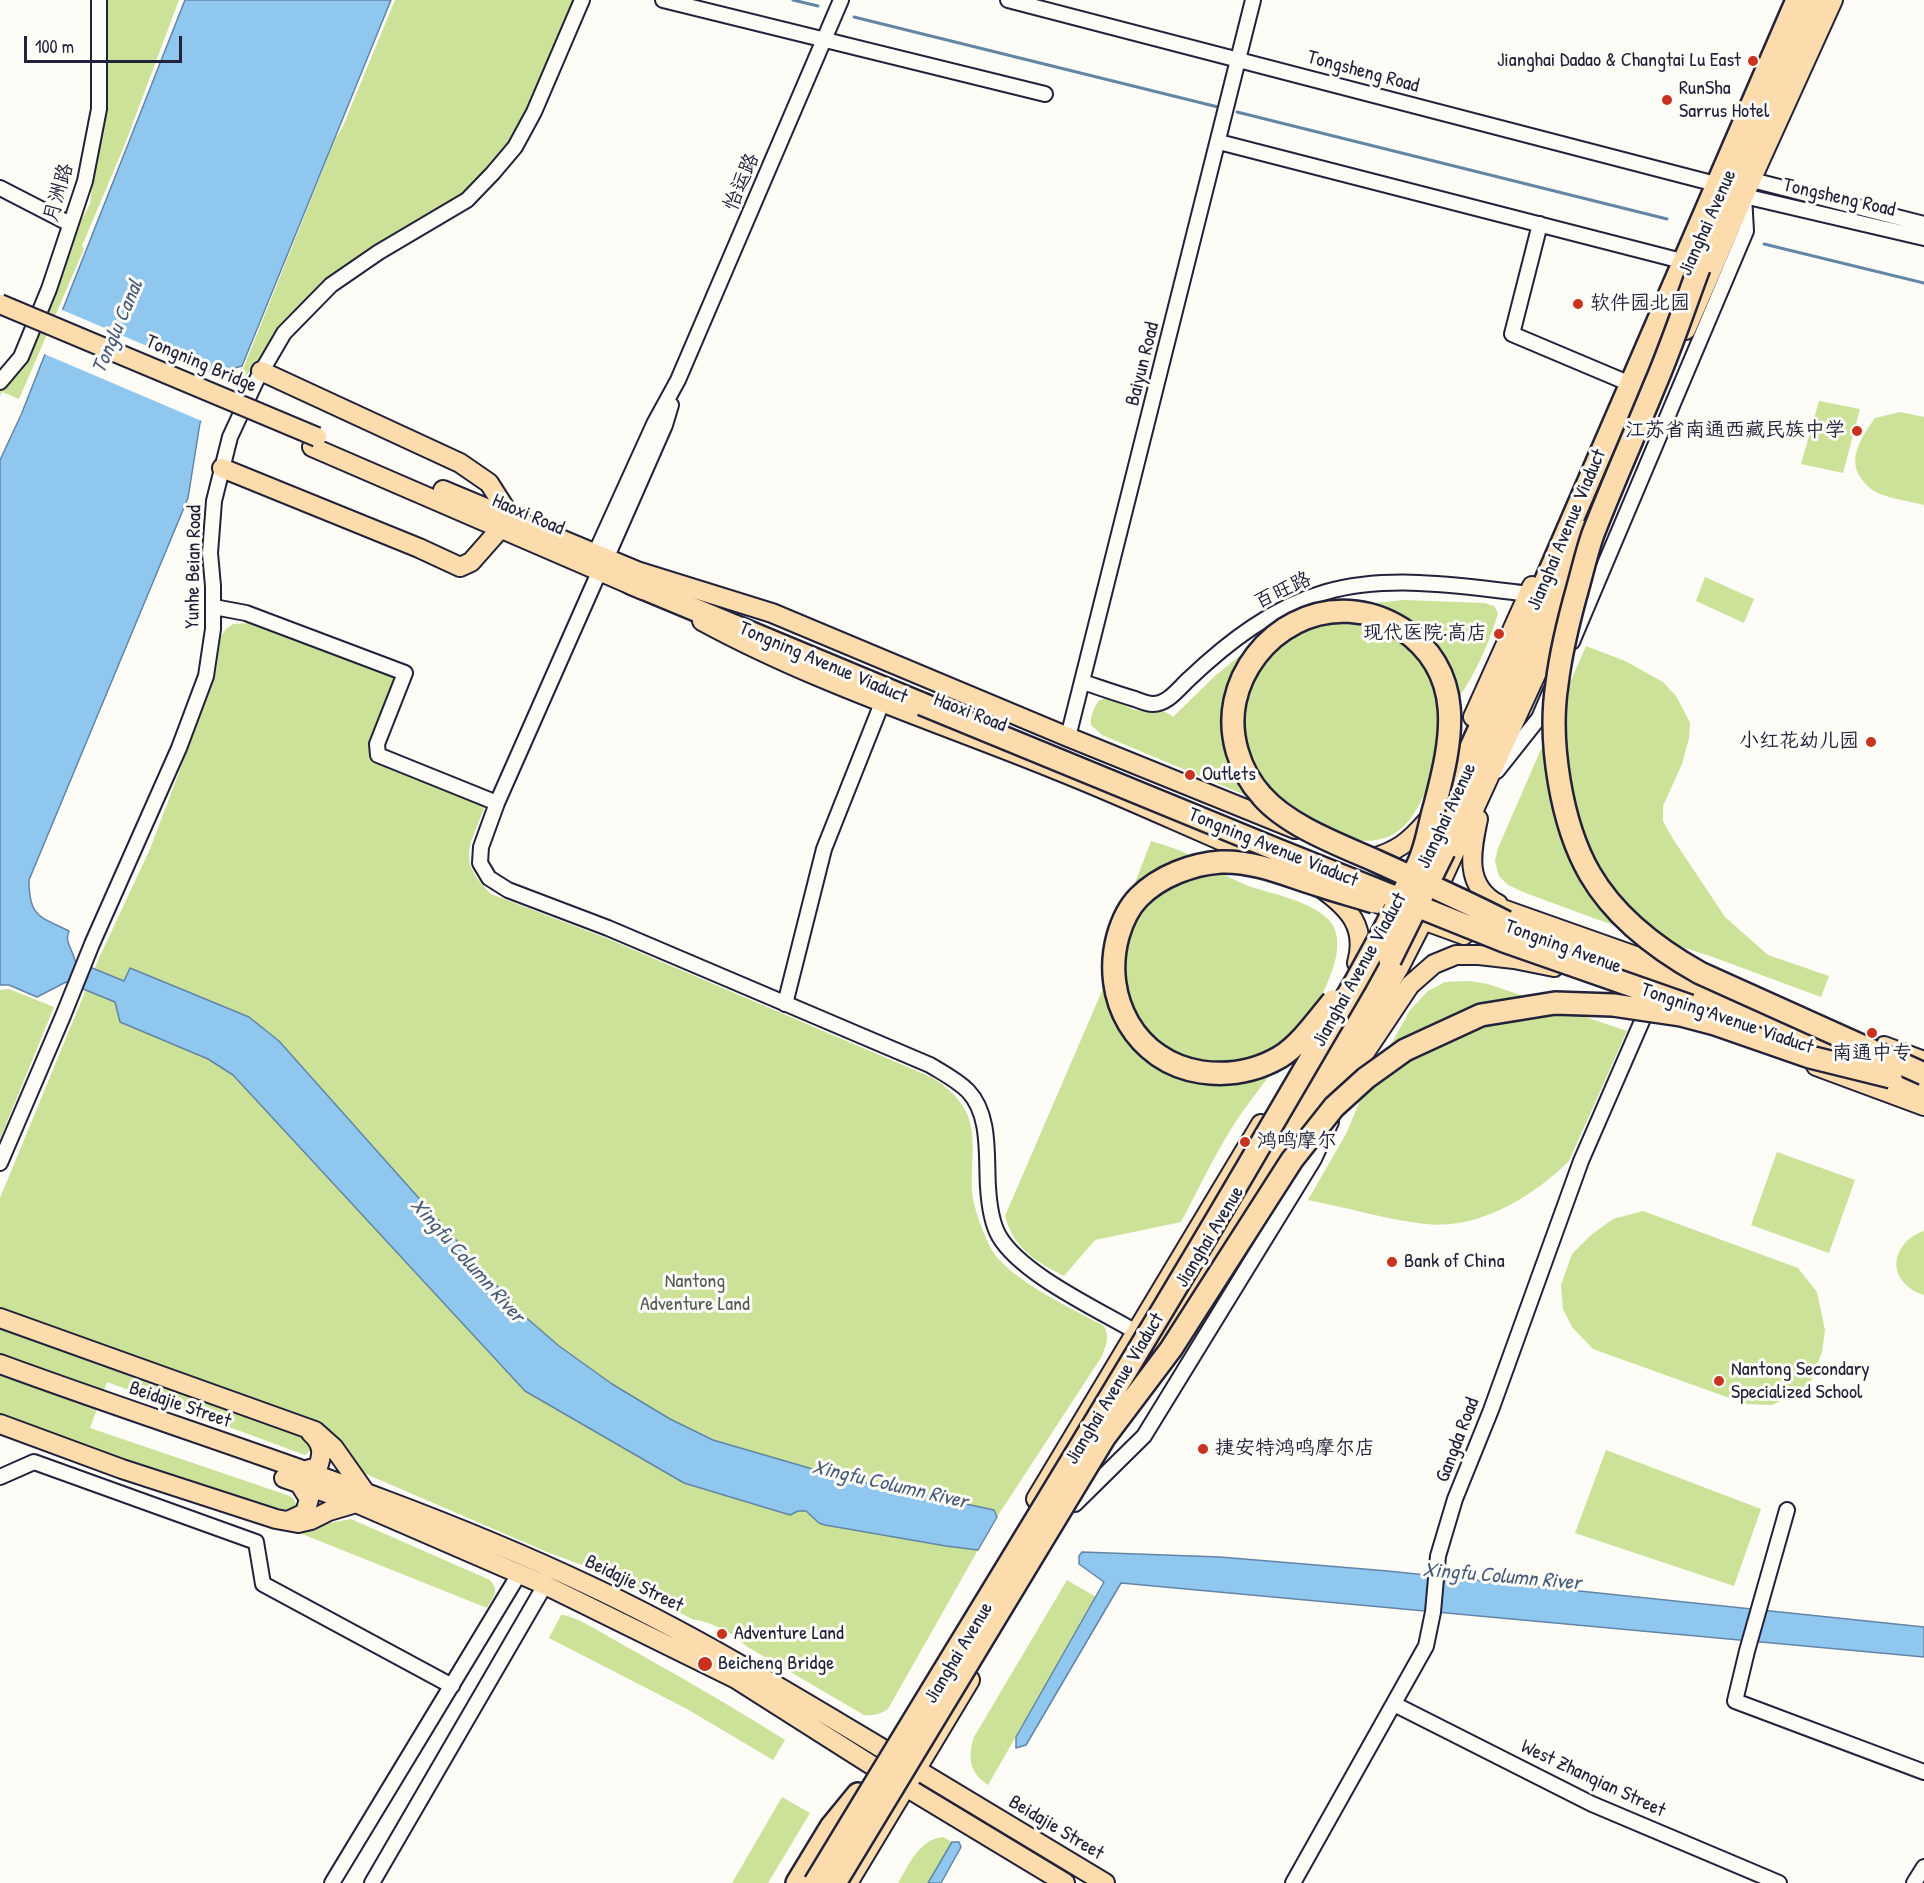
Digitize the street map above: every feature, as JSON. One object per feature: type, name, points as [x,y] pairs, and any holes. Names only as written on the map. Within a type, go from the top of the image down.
[{"type":"highway","name":"Jianghai Avenue Viaduct","points":[[815,1883],[1183,1277],[1378,944],[1422,855],[1536,603],[1797,0]]},
{"type":"highway","name":"Jianghai Avenue Viaduct","points":[[835,1883],[1390,960],[1444,851],[1547,622],[1817,0]]},
{"type":"highway","points":[[1699,268],[1658,380],[1592,536],[1566,630],[1556,687],[1555,731],[1561,791],[1569,829],[1590,874],[1612,904],[1650,942],[1674,959],[1700,974],[1833,1031],[1924,1074]]},
{"type":"highway","name":"Tongning Avenue Viaduct","points":[[634,577],[924,697],[1437,899],[1924,1074]]},
{"type":"highway","points":[[1422,855],[1449,752],[1449,706],[1446,687],[1430,654],[1401,628],[1374,615],[1347,610],[1324,612],[1303,618],[1271,639],[1248,667],[1236,698],[1233,718],[1234,743],[1242,765],[1257,790],[1264,799],[1289,818],[1333,841],[1464,901],[1509,926]]},
{"type":"highway","points":[[1378,944],[1306,1033],[1281,1056],[1239,1072],[1218,1074],[1191,1070],[1165,1060],[1148,1048],[1132,1029],[1121,1011],[1114,991],[1115,948],[1127,913],[1139,897],[1176,872],[1221,862],[1251,864],[1509,926]]},
{"type":"highway","name":"Tongning Avenue Viaduct","points":[[1509,926],[1924,1088]]},
{"type":"highway","points":[[1104,1438],[1171,1349],[1292,1160],[1334,1107],[1366,1078],[1405,1050],[1436,1034],[1481,1015],[1555,1003],[1613,1005],[1681,1015],[1810,1057],[1891,1077]]},
{"type":"highway","points":[[797,1883],[831,1827],[858,1794]]},
{"type":"main road","name":"Jianghai Avenue","points":[[804,1883],[1357,963],[1387,907],[1529,594],[1786,0]]},
{"type":"main road","name":"Jianghai Avenue","points":[[848,1883],[1400,966],[1440,886],[1558,625],[1748,188],[1833,0]]},
{"type":"main road","name":"Tongning Bridge","points":[[0,304],[314,442]]},
{"type":"main road","name":"Tongning Bridge","points":[[0,317],[314,442]]},
{"type":"main road","points":[[222,468],[460,567],[471,562],[506,523],[489,483],[460,463],[261,371]]},
{"type":"main road","name":"Haoxi Road","points":[[314,442],[600,561],[634,577],[744,644],[809,673],[1060,771],[1387,907]]},
{"type":"main road","name":"Haoxi Road","points":[[634,577],[772,613],[1068,737],[1403,872]]},
{"type":"main road","points":[[1485,786],[1474,839],[1473,871],[1478,888],[1491,900],[1509,926]]},
{"type":"main road","points":[[1370,859],[1389,854],[1400,847],[1428,820]]},
{"type":"main road","name":"Tongning Avenue","points":[[1403,872],[1440,886],[1509,926],[1924,1061]]},
{"type":"main road","points":[[1303,874],[1346,909],[1354,922],[1361,939],[1357,963]]},
{"type":"main road","name":"Tongning Avenue","points":[[1387,907],[1924,1106]]},
{"type":"main road","points":[[1298,1135],[1358,1063],[1410,986],[1434,964],[1456,955],[1479,955],[1554,967]]},
{"type":"main road","points":[[0,1318],[260,1412],[301,1424],[315,1431],[334,1448],[361,1497],[311,1520],[298,1523],[287,1521],[133,1472],[0,1424]]},
{"type":"main road","points":[[0,1364],[104,1409]]},
{"type":"main road","points":[[0,1377],[104,1409]]},
{"type":"main road","name":"Beidajie Street","points":[[104,1409],[361,1497],[415,1510],[586,1584],[712,1648],[1105,1883]]},
{"type":"main road","points":[[287,1521],[305,1513],[309,1498],[301,1477],[318,1467],[322,1454],[319,1440],[301,1424]]},
{"type":"main road","name":"Beidajie Street","points":[[361,1497],[736,1679],[906,1787],[1065,1883]]},
{"type":"main road","points":[[787,1883],[823,1823],[858,1794]]},
{"type":"street","name":"月洲路","points":[[2,378],[21,357],[49,289],[85,181],[99,109],[99,0]]},
{"type":"street","name":"Yunhe Beian Road","points":[[0,1163],[92,945],[167,778],[206,676],[213,629],[210,553],[214,501],[230,437],[261,371],[284,333],[331,285],[379,252],[466,200],[493,173],[514,147],[534,112],[582,0]]},
{"type":"street","points":[[663,0],[1045,94]]},
{"type":"street","name":"怡运路","points":[[841,0],[678,380],[665,425],[600,561],[497,803],[481,847],[480,863],[489,878],[508,890],[608,928],[930,1065],[954,1079],[969,1092],[983,1121],[988,1196],[998,1235],[1011,1252],[1036,1274],[1136,1332]]},
{"type":"street","name":"Tongsheng Road","points":[[1008,0],[1708,182]]},
{"type":"street","name":"Baiyun Road","points":[[1068,737],[1253,0]]},
{"type":"street","points":[[1219,142],[1674,259]]},
{"type":"street","points":[[0,188],[70,224]]},
{"type":"street","points":[[1485,786],[1539,718],[1746,231],[1748,188]]},
{"type":"street","name":"Tongsheng Road","points":[[1748,188],[1924,224]]},
{"type":"street","name":"Tongsheng Road","points":[[1748,188],[1924,238]]},
{"type":"street","points":[[1540,224],[1512,334],[1622,380]]},
{"type":"street","name":"百旺路","points":[[1083,682],[1152,704],[1165,702],[1218,653],[1255,625],[1325,592],[1356,586],[1395,583],[1480,588],[1529,594]]},
{"type":"street","points":[[213,607],[246,613],[405,673],[377,744],[378,755],[497,803]]},
{"type":"street","points":[[785,1004],[824,849],[882,703]]},
{"type":"street","name":"Gangda Road","points":[[1293,1883],[1426,1646],[1433,1612],[1438,1556],[1455,1499],[1491,1410],[1581,1161],[1650,1003]]},
{"type":"street","points":[[1075,1504],[1144,1436],[1314,1159],[1358,1063],[1360,1032]]},
{"type":"street","points":[[0,1477],[34,1462],[256,1542],[263,1584],[452,1686]]},
{"type":"street","points":[[1787,1510],[1735,1701],[1924,1772]]},
{"type":"street","points":[[332,1883],[519,1574]]},
{"type":"street","points":[[372,1883],[545,1585]]},
{"type":"street","name":"West Zhanqian Street","points":[[1394,1704],[1593,1804],[1779,1883]]},
{"type":"street","points":[[1914,1883],[1924,1867]]},
{"type":"green space","points":[[107,0],[179,0],[125,144],[82,246],[84,249],[19,399],[2,392],[0,396],[0,391],[22,369],[30,353],[52,302],[72,237],[90,204],[99,123],[99,82]]},
{"type":"green space","points":[[395,0],[575,0],[528,112],[508,146],[477,182],[460,196],[345,267],[321,285],[276,334],[258,362],[241,379],[234,382],[221,377],[243,369],[335,140],[343,126]]},
{"type":"green space","points":[[1819,401],[1860,409],[1843,473],[1801,464]]},
{"type":"green space","points":[[1900,412],[1924,417],[1924,505],[1878,493],[1864,482],[1858,473],[1856,455],[1858,446],[1875,418]]},
{"type":"green space","points":[[1705,577],[1754,599],[1744,623],[1696,601]]},
{"type":"green space","points":[[1404,600],[1485,603],[1494,606],[1498,613],[1480,660],[1461,695],[1454,702],[1436,766],[1423,798],[1400,830],[1379,840],[1363,841],[1343,837],[1251,795],[1240,793],[1102,735],[1091,725],[1095,707],[1103,699],[1114,700],[1136,710],[1164,712],[1173,717],[1215,676],[1247,650],[1336,607]]},
{"type":"green space","name":"Nantong Adventure Land","points":[[249,623],[398,678],[372,742],[370,751],[372,758],[379,764],[485,806],[469,852],[473,871],[491,894],[606,938],[933,1078],[949,1090],[967,1115],[971,1128],[973,1198],[980,1223],[993,1252],[1002,1263],[1028,1284],[1104,1326],[1107,1338],[1102,1356],[997,1517],[997,1513],[946,1546],[978,1550],[885,1711],[874,1715],[864,1715],[746,1646],[721,1628],[692,1619],[601,1572],[547,1552],[359,1471],[334,1440],[0,1312],[0,1198],[99,958],[150,849],[206,701],[216,670],[221,636],[233,624]]},
{"type":"green space","points":[[1586,646],[1625,661],[1663,682],[1676,696],[1690,723],[1689,738],[1682,764],[1663,806],[1663,821],[1725,917],[1768,955],[1829,976],[1821,997],[1523,892],[1508,885],[1499,876],[1495,861],[1498,848]]},
{"type":"green space","points":[[1151,841],[1181,851],[1246,885],[1292,899],[1325,916],[1332,924],[1337,944],[1333,969],[1303,1028],[1226,1137],[1181,1222],[1095,1240],[1064,1276],[1035,1259],[1020,1246],[1005,1216],[1102,991],[1102,970]]},
{"type":"green space","points":[[1469,981],[1488,984],[1627,1031],[1569,1161],[1521,1198],[1485,1216],[1465,1222],[1425,1224],[1308,1200],[1347,1132],[1361,1098],[1410,1010],[1428,991],[1445,982]]},
{"type":"green space","points":[[9,989],[54,1007],[0,1139],[0,990]]},
{"type":"green space","points":[[1777,1152],[1855,1180],[1829,1253],[1751,1225]]},
{"type":"green space","points":[[1643,1211],[1798,1268],[1817,1292],[1825,1330],[1822,1352],[1811,1381],[1796,1393],[1772,1405],[1746,1404],[1593,1349],[1572,1327],[1563,1309],[1561,1285],[1572,1254],[1591,1235],[1613,1219]]},
{"type":"green space","points":[[1924,1231],[1924,1295],[1904,1283],[1896,1264],[1897,1257],[1907,1241]]},
{"type":"green space","points":[[0,1327],[303,1434],[311,1444],[311,1450],[305,1455],[107,1382],[90,1428],[287,1495],[293,1498],[297,1506],[294,1512],[284,1516],[0,1416]]},
{"type":"green space","points":[[1606,1450],[1761,1509],[1734,1586],[1575,1533]]},
{"type":"green space","points":[[351,1519],[490,1580],[495,1587],[495,1594],[487,1608],[292,1530]]},
{"type":"green space","points":[[1067,1580],[1096,1597],[988,1785],[977,1775],[972,1764],[971,1752],[974,1737]]},
{"type":"green space","points":[[561,1615],[574,1618],[590,1626],[785,1740],[773,1760],[687,1709],[549,1638]]},
{"type":"green space","points":[[782,1797],[810,1813],[768,1883],[732,1883]]},
{"type":"green space","points":[[943,1837],[952,1842],[928,1883],[898,1883],[921,1848]]},
{"type":"water","points":[[185,0],[391,0],[242,366],[221,372],[200,423],[188,498],[29,880],[29,892],[34,908],[43,918],[69,931],[68,943],[75,961],[124,981],[130,968],[249,1017],[279,1041],[522,1314],[559,1346],[612,1384],[670,1419],[713,1440],[840,1477],[994,1510],[997,1517],[978,1550],[825,1525],[819,1523],[806,1511],[798,1511],[790,1515],[684,1483],[525,1391],[233,1075],[208,1059],[120,1022],[115,1002],[66,982],[37,997],[9,985],[0,985],[0,460],[21,415]]},
{"type":"water","points":[[1082,1552],[1220,1557],[1388,1571],[1924,1627],[1924,1657],[1121,1583],[1026,1745],[1016,1748],[1016,1737],[1104,1582],[1079,1564],[1079,1556]]},
{"type":"water","points":[[952,1842],[959,1842],[961,1847],[941,1883],[928,1883]]},
{"type":"pier","points":[[60,309],[222,378],[204,422],[42,353]]},
{"type":"waterway","points":[[793,0],[818,6]]},
{"type":"waterway","points":[[854,17],[1218,107]]},
{"type":"waterway","points":[[1237,112],[1667,219]]},
{"type":"waterway","points":[[1764,244],[1924,283]]},
{"type":"place","name":"Jianghai Dadao & Changtai Lu East","points":[[1753,61]]},
{"type":"place","name":"RunSha Sarrus Hotel","points":[[1667,100]]},
{"type":"place","name":"软件园北园","points":[[1578,304]]},
{"type":"place","name":"江苏省南通西藏民族中学","points":[[1857,431]]},
{"type":"place","name":"现代医院·高店","points":[[1499,634]]},
{"type":"place","name":"小红花幼儿园","points":[[1871,742]]},
{"type":"place","name":"Outlets","points":[[1190,775]]},
{"type":"place","name":"南通中专","points":[[1872,1033]]},
{"type":"place","name":"鸿鸣摩尔","points":[[1245,1142]]},
{"type":"place","name":"Bank of China","points":[[1392,1262]]},
{"type":"place","name":"Nantong Secondary Specialized School","points":[[1719,1381]]},
{"type":"place","name":"捷安特鸿鸣摩尔店","points":[[1203,1449]]},
{"type":"place","name":"Adventure Land","points":[[722,1634]]},
{"type":"place","name":"Beicheng Bridge","points":[[705,1664]]},
{"type":"water label","name":"Tonglu Canal","points":[[118,327]]},
{"type":"water label","name":"Xingfu Column River","points":[[467,1261]]},
{"type":"water label","name":"Xingfu Column River","points":[[890,1485]]},
{"type":"water label","name":"Xingfu Column River","points":[[1502,1577]]}]
